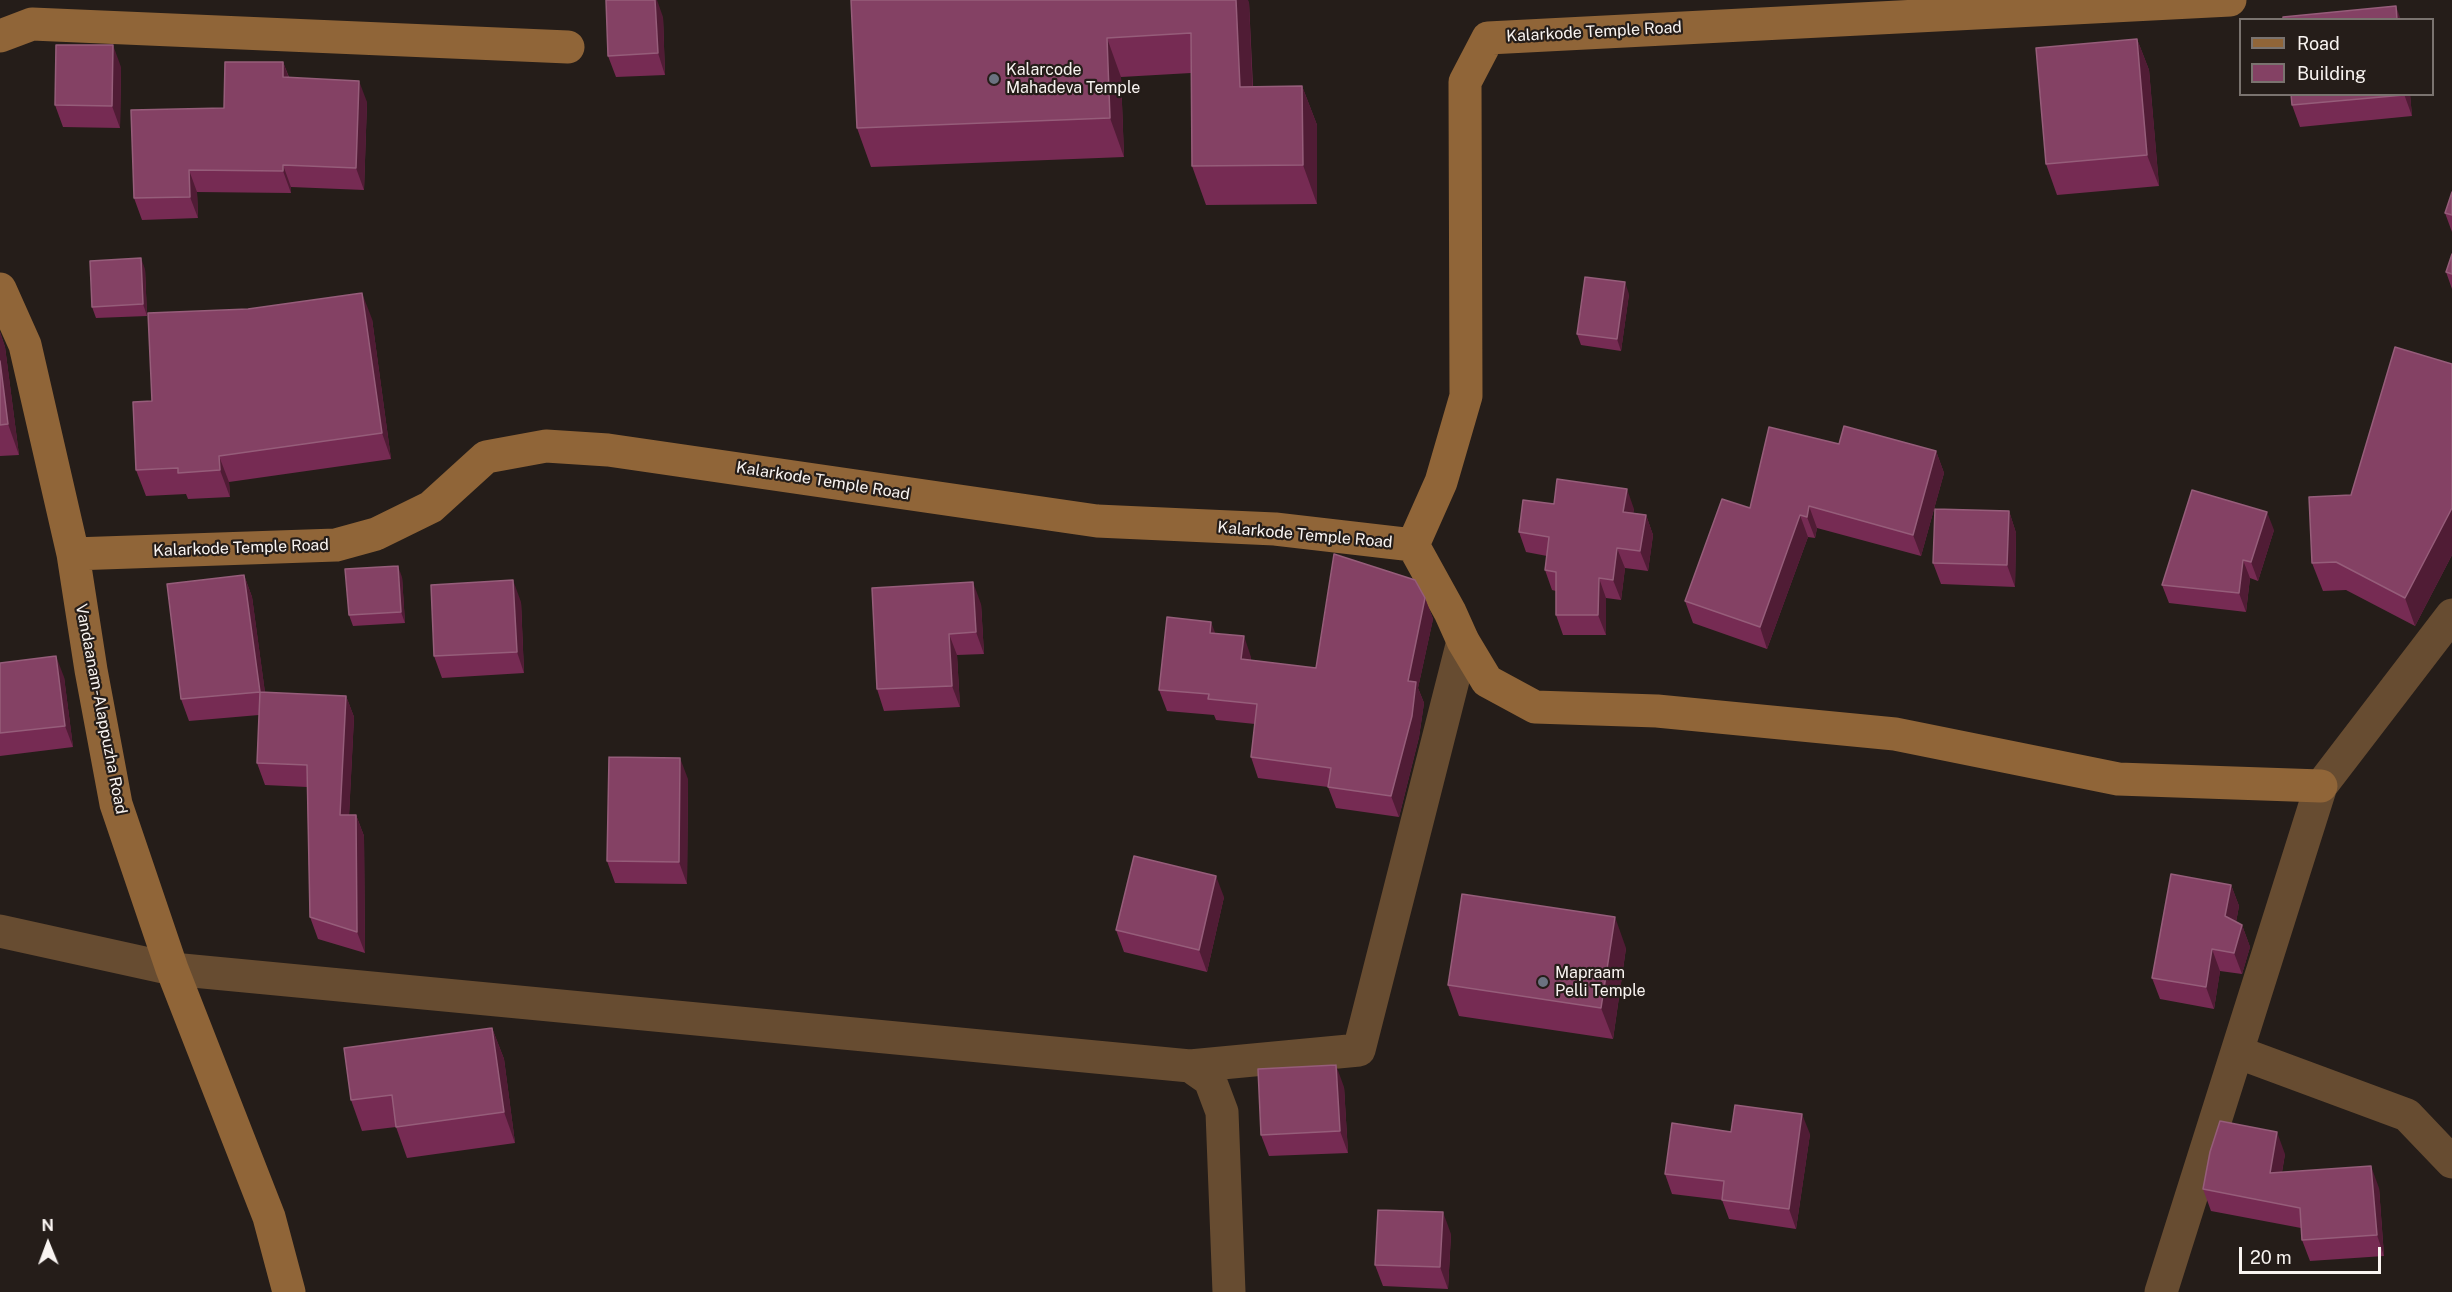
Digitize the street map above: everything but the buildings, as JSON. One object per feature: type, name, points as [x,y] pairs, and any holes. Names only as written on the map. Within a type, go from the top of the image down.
[{"type":"main road","name":"Kalarkode Temple Road","points":[[73,554],[336,544],[376,534],[430,507],[486,457],[546,446],[608,450],[1097,521],[1275,529],[1413,546],[1440,482],[1467,396],[1465,82],[1488,38],[2230,0]]},
{"type":"main road","points":[[0,36],[32,24],[568,47]]},
{"type":"main road","name":"Vandaanam-Alappuzha Road","points":[[0,289],[25,345],[73,554],[91,670],[116,804],[172,969],[269,1217],[289,1292]]},
{"type":"main road","points":[[1413,546],[1450,612],[1463,641],[1487,681],[1535,707],[1657,711],[1895,734],[2118,779],[2321,786]]},
{"type":"street","points":[[2162,1292],[2321,786],[2452,615]]},
{"type":"street","points":[[0,931],[172,969],[1190,1066],[1359,1050],[1463,641]]},
{"type":"street","points":[[2237,1052],[2407,1115],[2452,1162]]},
{"type":"street","points":[[1190,1066],[1210,1080],[1222,1112],[1229,1292]]},
{"type":"place","name":"Kalarcode Mahadeva Temple","points":[[994,79]]},
{"type":"place","name":"Mapraam Pelli Temple","points":[[1543,982]]}]
